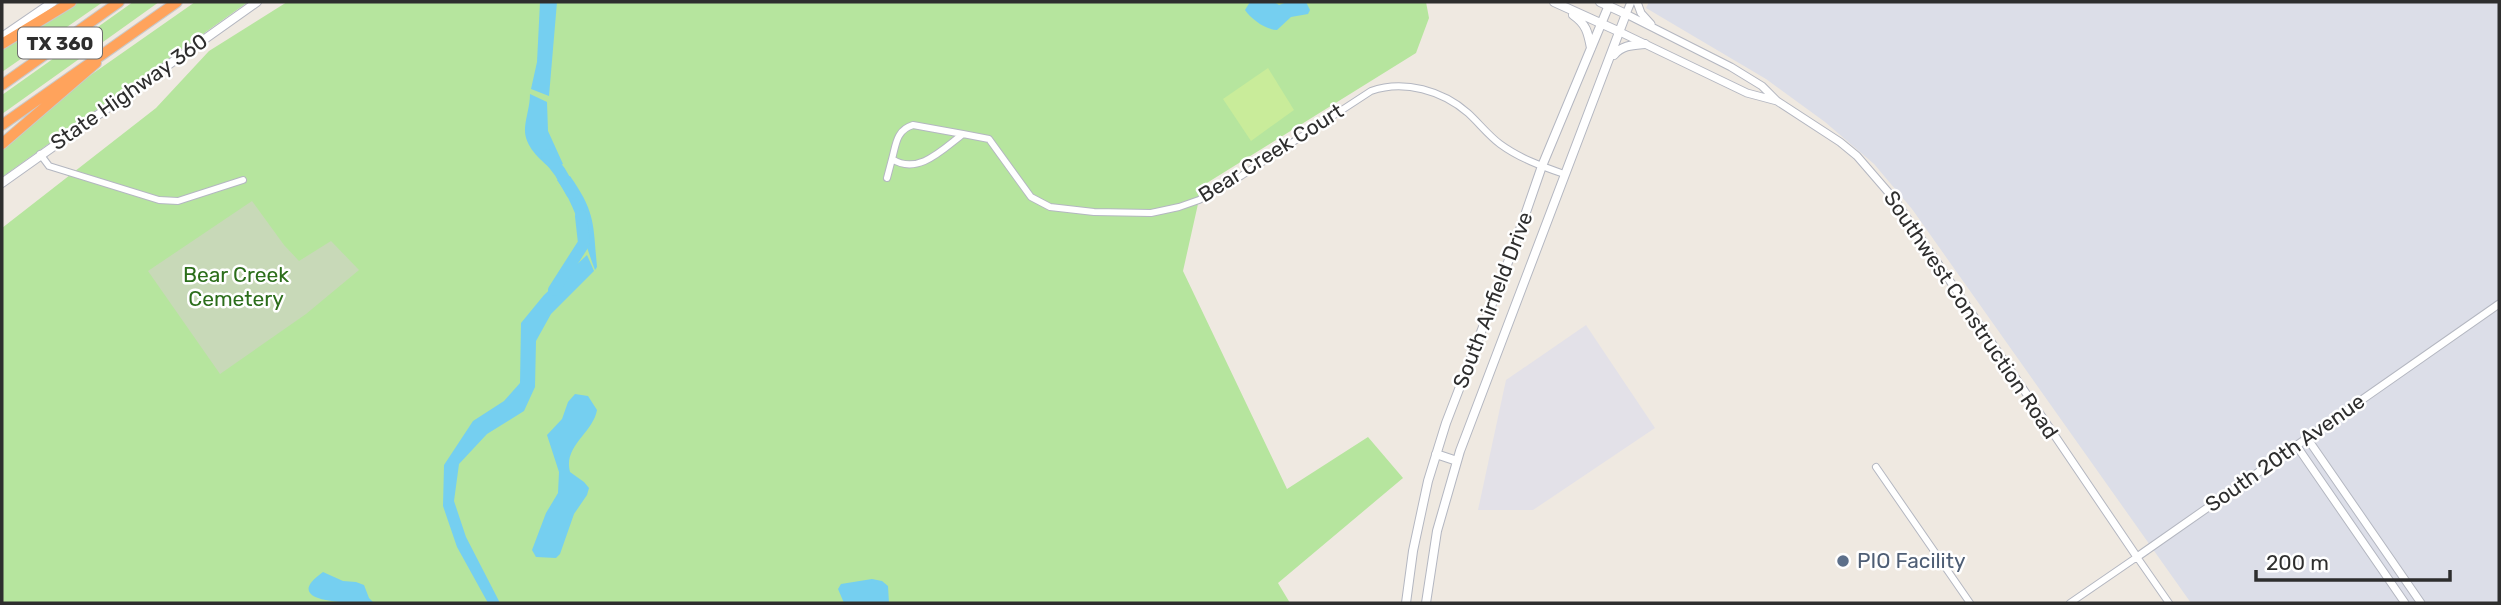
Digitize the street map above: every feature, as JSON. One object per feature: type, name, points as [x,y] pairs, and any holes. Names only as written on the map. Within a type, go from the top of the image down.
[{"type":"highway","points":[[2,44],[71,2]]},
{"type":"highway","name":"TX 360","points":[[2,85],[119,2]]},
{"type":"highway","name":"TX 360","points":[[2,125],[177,2]]},
{"type":"highway","points":[[2,144],[92,68],[106,50]]},
{"type":"main road","points":[[2,37],[53,2]]},
{"type":"main road","name":"State Highway 360","points":[[2,183],[257,2]]},
{"type":"main road","points":[[1557,3],[1620,32]]},
{"type":"main road","points":[[1557,3],[1583,22],[1588,30],[1591,49]]},
{"type":"main road","points":[[1606,3],[1626,14]]},
{"type":"main road","name":"South Airfield Drive","points":[[1406,603],[1413,551],[1436,454],[1542,166],[1591,49],[1606,3]]},
{"type":"main road","name":"South Airfield Drive","points":[[1426,603],[1437,531],[1457,461],[1626,14]]},
{"type":"main road","points":[[1608,63],[1618,50],[1630,45],[1644,44]]},
{"type":"main road","points":[[1436,454],[1457,461]]},
{"type":"street","points":[[1626,14],[1631,2]]},
{"type":"street","points":[[1637,2],[1641,13],[1656,30]]},
{"type":"street","name":"Southwest Construction Road","points":[[1626,14],[1731,67],[1762,86],[1777,101],[1857,156],[1895,200],[2137,558]]},
{"type":"street","name":"Southwest Construction Road","points":[[1620,32],[1747,93],[1777,101]]},
{"type":"street","name":"Bear Creek Court","points":[[887,178],[898,135],[906,127],[923,126],[989,139],[1031,197],[1039,203],[1050,207],[1094,212],[1151,213],[1199,200],[1241,176],[1371,91],[1399,86],[1423,90],[1455,103],[1499,143],[1519,157],[1564,174]]},
{"type":"street","points":[[892,159],[905,165],[921,164],[963,134]]},
{"type":"street","points":[[40,154],[49,166],[159,200],[178,201],[243,180]]},
{"type":"street","name":"South 20th Avenue","points":[[2070,603],[2499,304]]},
{"type":"street","points":[[2307,438],[2421,603]]},
{"type":"street","points":[[2296,445],[2405,603]]},
{"type":"street","points":[[1876,467],[1970,603]]},
{"type":"street","points":[[2324,486],[2335,478]]},
{"type":"street","points":[[2354,529],[2365,522]]},
{"type":"street","points":[[2137,558],[2169,603]]},
{"type":"street","points":[[2381,569],[2392,561]]},
{"type":"shaded area","points":[[1649,2],[2499,2],[2499,603],[2191,603],[1912,209],[1874,164],[1825,122],[1766,79],[1646,8]]},
{"type":"shaded area","points":[[1586,325],[1655,428],[1533,510],[1478,510],[1506,380]]},
{"type":"green space","points":[[78,2],[103,2],[2,72],[2,48]]},
{"type":"green space","points":[[133,2],[159,2],[2,114],[2,95]]},
{"type":"green space","points":[[195,2],[248,2],[2,177],[2,149],[75,86]]},
{"type":"green space","points":[[287,2],[1426,2],[1429,18],[1416,53],[1202,186],[1183,271],[1287,489],[1368,437],[1403,478],[1278,583],[1290,603],[2,603],[2,228],[156,108],[209,51]]},
{"type":"green space","points":[[1268,68],[1294,110],[1251,141],[1223,99]]},
{"type":"green space","name":"Bear Creek Cemetery","points":[[252,201],[299,261],[331,241],[359,270],[306,314],[220,374],[148,271]]},
{"type":"water","points":[[540,2],[557,2],[549,96],[531,89],[537,62]]},
{"type":"water","points":[[1250,2],[1274,2],[1279,5],[1306,2],[1310,10],[1308,14],[1291,17],[1277,30],[1273,30],[1259,23],[1245,10]]},
{"type":"water","points":[[530,94],[547,102],[548,131],[563,164],[551,169],[533,151],[525,134]]},
{"type":"water","points":[[570,176],[585,200],[592,219],[597,267],[595,270],[575,212],[557,180]]},
{"type":"water","points":[[587,255],[594,271],[551,314],[536,341],[535,387],[524,411],[487,434],[459,464],[454,501],[466,537],[500,603],[488,603],[457,547],[443,506],[444,465],[473,421],[504,401],[520,383],[521,323],[544,295]]},
{"type":"water","points":[[575,394],[588,396],[597,410],[590,426],[574,447],[569,463],[570,472],[589,488],[574,514],[560,554],[556,558],[536,557],[532,550],[546,513],[558,493],[559,472],[547,435],[562,419],[568,402]]},
{"type":"water","points":[[323,572],[343,581],[364,585],[374,603],[338,602],[314,596],[309,591],[311,583]]},
{"type":"water","points":[[872,579],[882,581],[888,586],[889,603],[844,603],[838,589],[841,584]]},
{"type":"waterway","points":[[547,155],[572,193]]},
{"type":"waterway","points":[[554,290],[584,243],[581,216]]},
{"type":"place","name":"PIO Facility","points":[[1843,561]]}]
